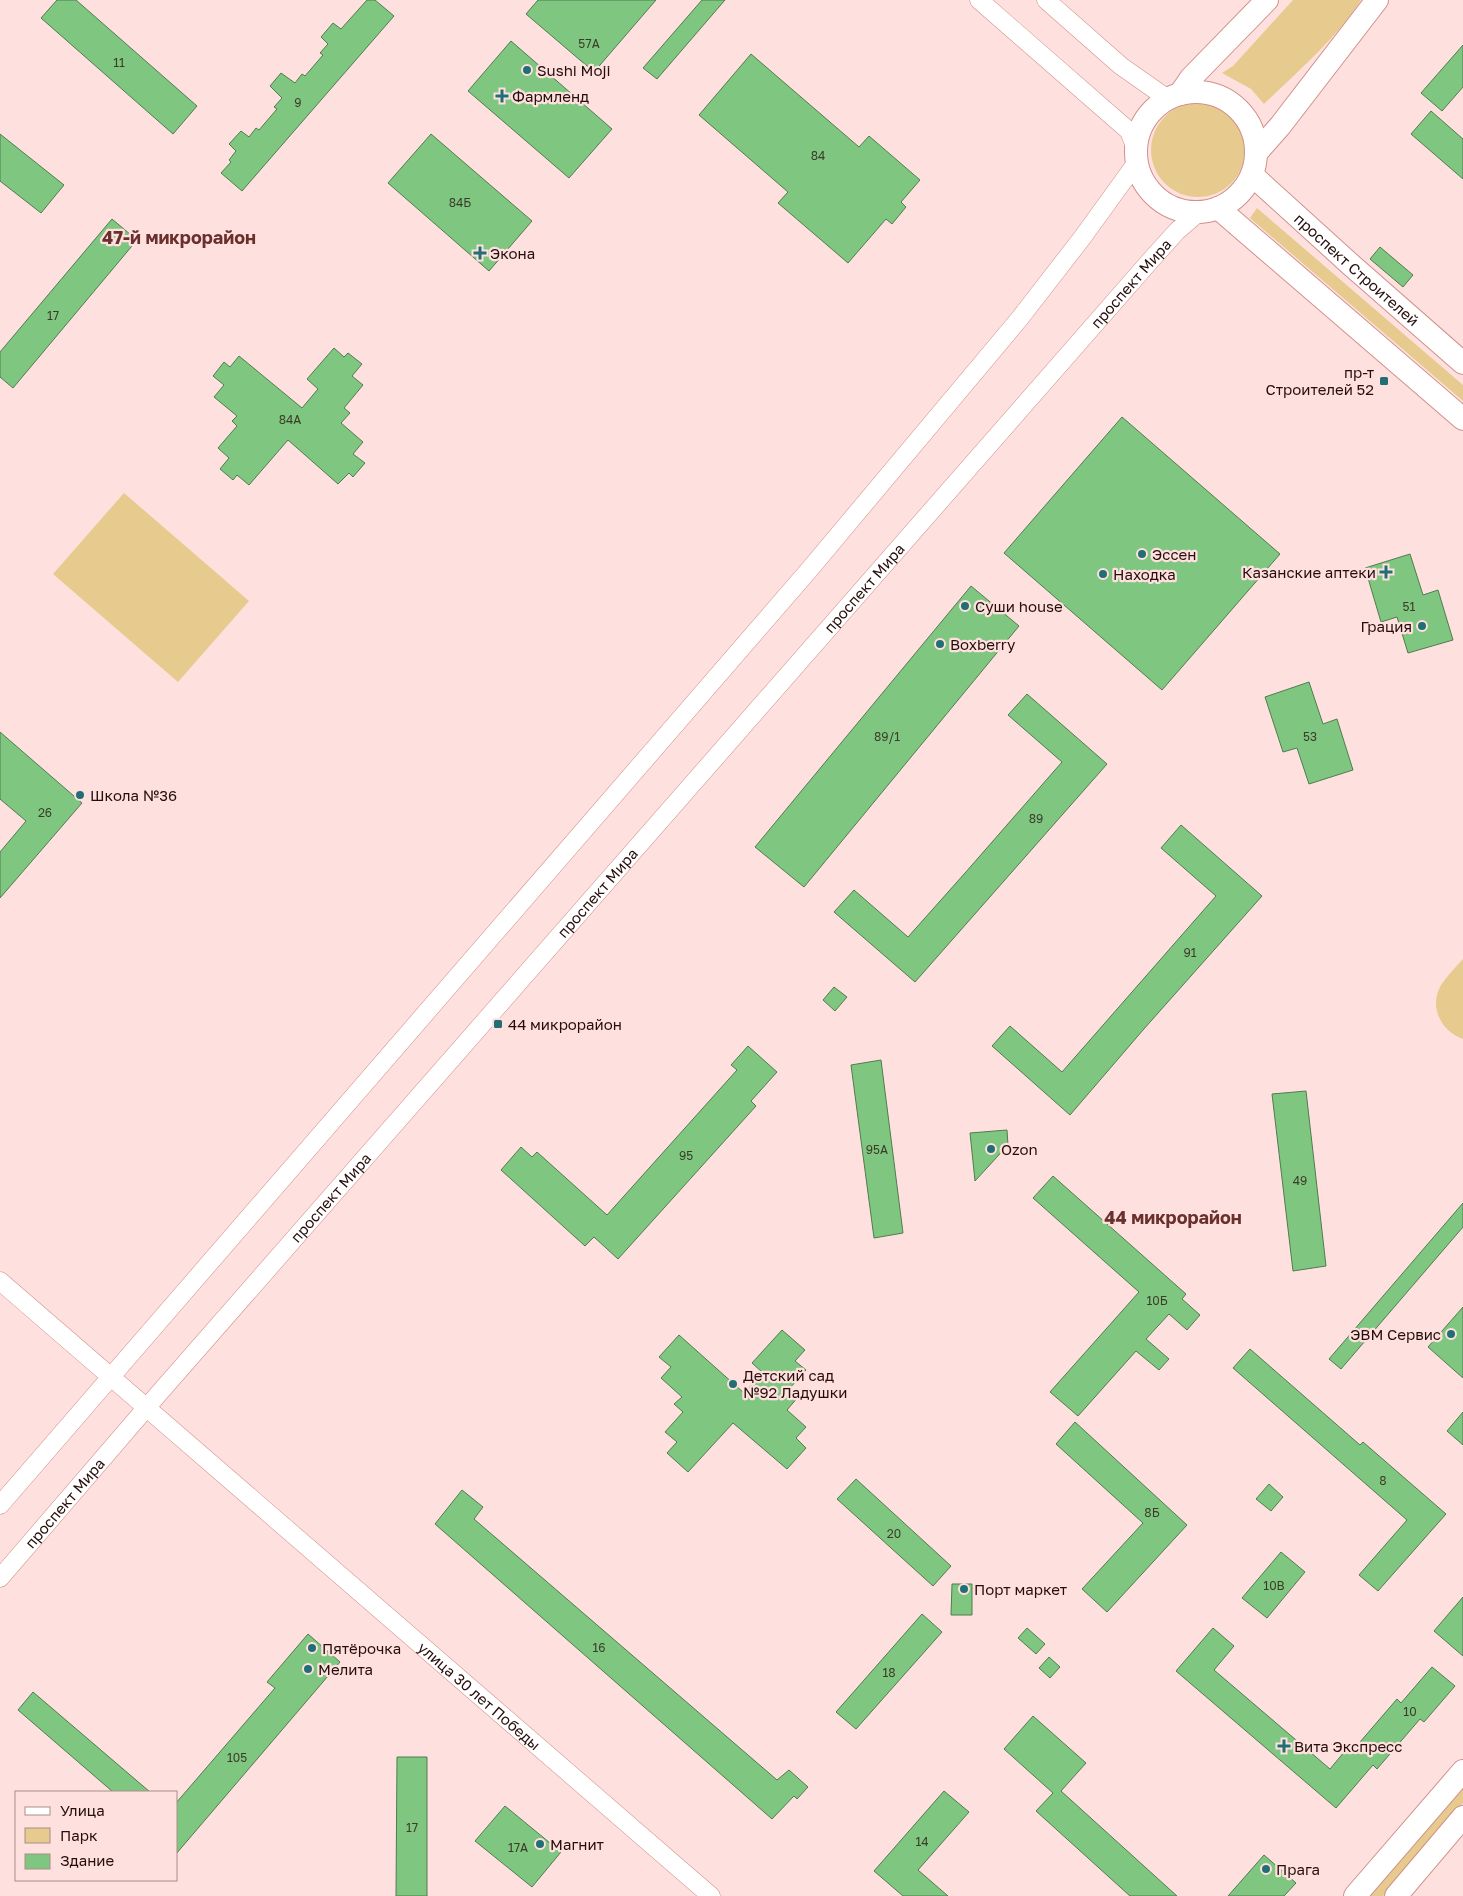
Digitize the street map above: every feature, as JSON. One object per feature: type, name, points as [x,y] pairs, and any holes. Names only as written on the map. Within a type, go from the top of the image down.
[{"type":"main road","points":[[1174,96],[1194,92],[1208,92],[1221,96],[1243,113],[1255,138],[1257,152],[1252,175],[1238,195],[1208,210],[1182,210],[1166,204],[1152,193],[1142,179],[1137,156],[1139,134],[1145,120],[1155,108],[1174,96],[1266,0]]},
{"type":"main road","points":[[1257,152],[1280,126],[1376,0]]},
{"type":"main road","name":"проспект Строителей","points":[[1252,175],[1463,363]]},
{"type":"main road","points":[[1208,210],[1372,341],[1463,419]]},
{"type":"main road","points":[[1355,1896],[1463,1770]]},
{"type":"main road","points":[[1396,1896],[1463,1818]]},
{"type":"street","points":[[0,1505],[815,562],[1020,318],[1082,238],[1137,156],[1129,131],[980,0]]},
{"type":"street","points":[[1046,0],[1121,66],[1174,96]]},
{"type":"street","name":"проспект Мира","points":[[0,1578],[146,1407],[1150,261],[1177,232],[1208,210]]},
{"type":"street","name":"улица 30 лет Победы","points":[[0,1281],[711,1896]]},
{"type":"green space","points":[[1293,0],[1361,0],[1328,42],[1264,104],[1251,89],[1222,73],[1233,66]]},
{"type":"green space","points":[[1198,103],[1216,107],[1231,117],[1241,132],[1245,150],[1241,168],[1231,183],[1216,193],[1198,197],[1180,193],[1165,183],[1155,168],[1151,150],[1155,132],[1165,117],[1180,107]]},
{"type":"green space","points":[[1257,208],[1463,385],[1463,401],[1250,218]]},
{"type":"green space","points":[[124,493],[249,601],[178,682],[53,574]]},
{"type":"green space","points":[[1463,959],[1463,1039],[1449,1031],[1444,1025],[1437,1011],[1436,1003],[1440,987]]},
{"type":"green space","points":[[1463,1782],[1463,1803],[1383,1896],[1366,1896]]},
{"type":"building","points":[[57,0],[76,0],[197,106],[173,134],[41,18]]},
{"type":"building","points":[[367,0],[375,0],[394,16],[242,191],[221,173],[231,162],[229,160],[236,151],[229,144],[241,131],[249,137],[256,128],[259,130],[277,109],[274,107],[282,98],[270,86],[281,73],[295,83],[302,74],[305,76],[323,55],[320,53],[328,44],[321,37],[333,23],[341,29]]},
{"type":"building","points":[[538,0],[656,0],[594,72],[526,14]]},
{"type":"building","points":[[702,0],[725,0],[657,79],[643,68]]},
{"type":"building","points":[[511,41],[612,129],[569,178],[468,91]]},
{"type":"building","points":[[1463,45],[1463,87],[1442,111],[1421,93]]},
{"type":"building","points":[[751,54],[859,147],[869,136],[920,180],[901,202],[906,207],[892,224],[886,219],[848,263],[778,203],[788,192],[699,115]]},
{"type":"building","points":[[1431,111],[1463,139],[1463,179],[1411,134]]},
{"type":"building","points":[[0,134],[64,185],[41,213],[0,181]]},
{"type":"building","points":[[431,134],[532,221],[489,271],[388,183]]},
{"type":"building","points":[[112,219],[137,240],[13,388],[0,377],[0,352]]},
{"type":"building","points":[[1380,247],[1413,275],[1403,287],[1370,259]]},
{"type":"building","points":[[334,348],[344,357],[348,353],[362,364],[352,376],[363,385],[344,408],[350,413],[341,423],[363,442],[353,454],[365,463],[353,477],[349,473],[338,484],[288,440],[249,485],[237,475],[233,480],[220,469],[229,458],[218,448],[237,426],[232,421],[237,416],[214,397],[224,385],[213,376],[224,362],[230,367],[239,356],[302,408],[318,389],[307,379]]},
{"type":"building","name":"Эссен","points":[[1122,417],[1280,554],[1162,690],[1004,553]]},
{"type":"building","points":[[1410,554],[1423,595],[1438,590],[1453,640],[1408,653],[1397,617],[1381,622],[1365,568]]},
{"type":"building","points":[[971,586],[1019,626],[804,887],[755,847]]},
{"type":"building","points":[[1309,682],[1323,724],[1337,719],[1353,770],[1309,784],[1297,748],[1283,752],[1265,697]]},
{"type":"building","points":[[1027,694],[1107,764],[915,982],[834,912],[854,890],[908,937],[965,873],[1062,762],[1008,715]]},
{"type":"building","points":[[0,732],[82,803],[0,898],[0,852],[26,821],[0,799]]},
{"type":"building","points":[[1181,825],[1262,896],[1070,1115],[992,1046],[1010,1026],[1062,1072],[1216,896],[1161,848]]},
{"type":"building","points":[[834,987],[847,997],[835,1011],[823,1000]]},
{"type":"building","points":[[748,1046],[777,1072],[751,1101],[756,1106],[618,1259],[594,1237],[585,1246],[501,1170],[521,1147],[532,1157],[537,1152],[607,1215],[737,1070],[731,1065]]},
{"type":"building","points":[[881,1060],[903,1233],[874,1238],[851,1065]]},
{"type":"building","points":[[1306,1091],[1326,1266],[1293,1271],[1272,1094]]},
{"type":"building","points":[[1007,1130],[1008,1145],[975,1181],[970,1133]]},
{"type":"building","points":[[1053,1176],[1186,1294],[1182,1299],[1200,1315],[1187,1330],[1169,1314],[1146,1339],[1169,1359],[1159,1370],[1136,1351],[1078,1416],[1050,1392],[1139,1292],[1033,1198]]},
{"type":"building","points":[[1463,1203],[1463,1227],[1341,1369],[1329,1359]]},
{"type":"building","name":"ЭВМ Сервис","points":[[1463,1307],[1463,1378],[1428,1347]]},
{"type":"building","points":[[782,1330],[805,1350],[795,1361],[806,1370],[789,1389],[798,1397],[787,1410],[806,1427],[796,1438],[806,1448],[787,1469],[733,1423],[688,1472],[667,1453],[677,1442],[665,1432],[683,1412],[674,1404],[682,1397],[661,1378],[671,1367],[659,1357],[679,1335],[744,1393],[763,1373],[752,1363]]},
{"type":"building","points":[[1250,1349],[1360,1445],[1363,1442],[1446,1514],[1378,1591],[1359,1575],[1407,1520],[1233,1368]]},
{"type":"building","points":[[1463,1412],[1463,1445],[1447,1431]]},
{"type":"building","points":[[1075,1422],[1187,1525],[1107,1612],[1082,1589],[1143,1523],[1056,1444]]},
{"type":"building","points":[[856,1479],[951,1566],[933,1586],[837,1499]]},
{"type":"building","points":[[1269,1484],[1283,1497],[1271,1511],[1256,1499]]},
{"type":"building","points":[[462,1490],[483,1507],[474,1519],[777,1780],[789,1770],[808,1787],[797,1799],[794,1796],[772,1819],[435,1524]]},
{"type":"building","points":[[1281,1552],[1305,1572],[1267,1618],[1242,1598]]},
{"type":"building","points":[[952,1584],[972,1584],[972,1615],[951,1615]]},
{"type":"building","points":[[1463,1597],[1463,1656],[1434,1631]]},
{"type":"building","points":[[922,1614],[942,1632],[856,1729],[836,1712]]},
{"type":"building","points":[[1027,1628],[1045,1644],[1036,1654],[1018,1638]]},
{"type":"building","points":[[1213,1628],[1234,1646],[1214,1670],[1330,1769],[1350,1745],[1354,1749],[1397,1699],[1401,1703],[1432,1667],[1455,1686],[1424,1722],[1420,1719],[1377,1769],[1373,1765],[1336,1808],[1176,1671]]},
{"type":"building","points":[[308,1634],[340,1662],[178,1852],[178,1801],[275,1688],[267,1682]]},
{"type":"building","points":[[1049,1657],[1060,1667],[1050,1678],[1039,1668]]},
{"type":"building","points":[[33,1692],[149,1791],[112,1791],[18,1710]]},
{"type":"building","points":[[1033,1716],[1086,1763],[1061,1791],[1177,1896],[1130,1896],[1036,1811],[1053,1793],[1004,1749]]},
{"type":"building","points":[[397,1757],[427,1757],[427,1896],[396,1896]]},
{"type":"building","points":[[944,1791],[969,1812],[918,1870],[948,1896],[903,1896],[874,1871]]},
{"type":"building","points":[[505,1806],[561,1852],[532,1887],[475,1841]]},
{"type":"building","name":"Прага","points":[[1264,1855],[1296,1883],[1284,1896],[1228,1896]]},
{"type":"place","name":"Sushi Moji","points":[[527,70]]},
{"type":"place","name":"Фармленд","points":[[502,96]]},
{"type":"place","name":"Экона","points":[[480,253]]},
{"type":"place","name":"пр-т Строителей 52","points":[[1384,381]]},
{"type":"place","name":"Эссен","points":[[1142,554]]},
{"type":"place","name":"Казанские аптеки","points":[[1386,572]]},
{"type":"place","name":"Находка","points":[[1103,574]]},
{"type":"place","name":"Суши house","points":[[965,606]]},
{"type":"place","name":"Грация","points":[[1422,626]]},
{"type":"place","name":"Boxberry","points":[[940,644]]},
{"type":"place","name":"Школа №36","points":[[80,795]]},
{"type":"place","name":"44 микрорайон","points":[[498,1024]]},
{"type":"place","name":"Ozon","points":[[991,1149]]},
{"type":"place","name":"ЭВМ Сервис","points":[[1451,1334]]},
{"type":"place","name":"Детский сад №92 Ладушки","points":[[733,1384]]},
{"type":"place","name":"Порт маркет","points":[[964,1589]]},
{"type":"place","name":"Пятёрочка","points":[[312,1648]]},
{"type":"place","name":"Мелита","points":[[308,1669]]},
{"type":"place","name":"Вита Экспресс","points":[[1284,1746]]},
{"type":"place","name":"Магнит","points":[[540,1844]]},
{"type":"place","name":"Прага","points":[[1266,1869]]},
{"type":"district","name":"47-й микрорайон","points":[[179,237]]},
{"type":"district","name":"44 микрорайон","points":[[1173,1217]]}]
